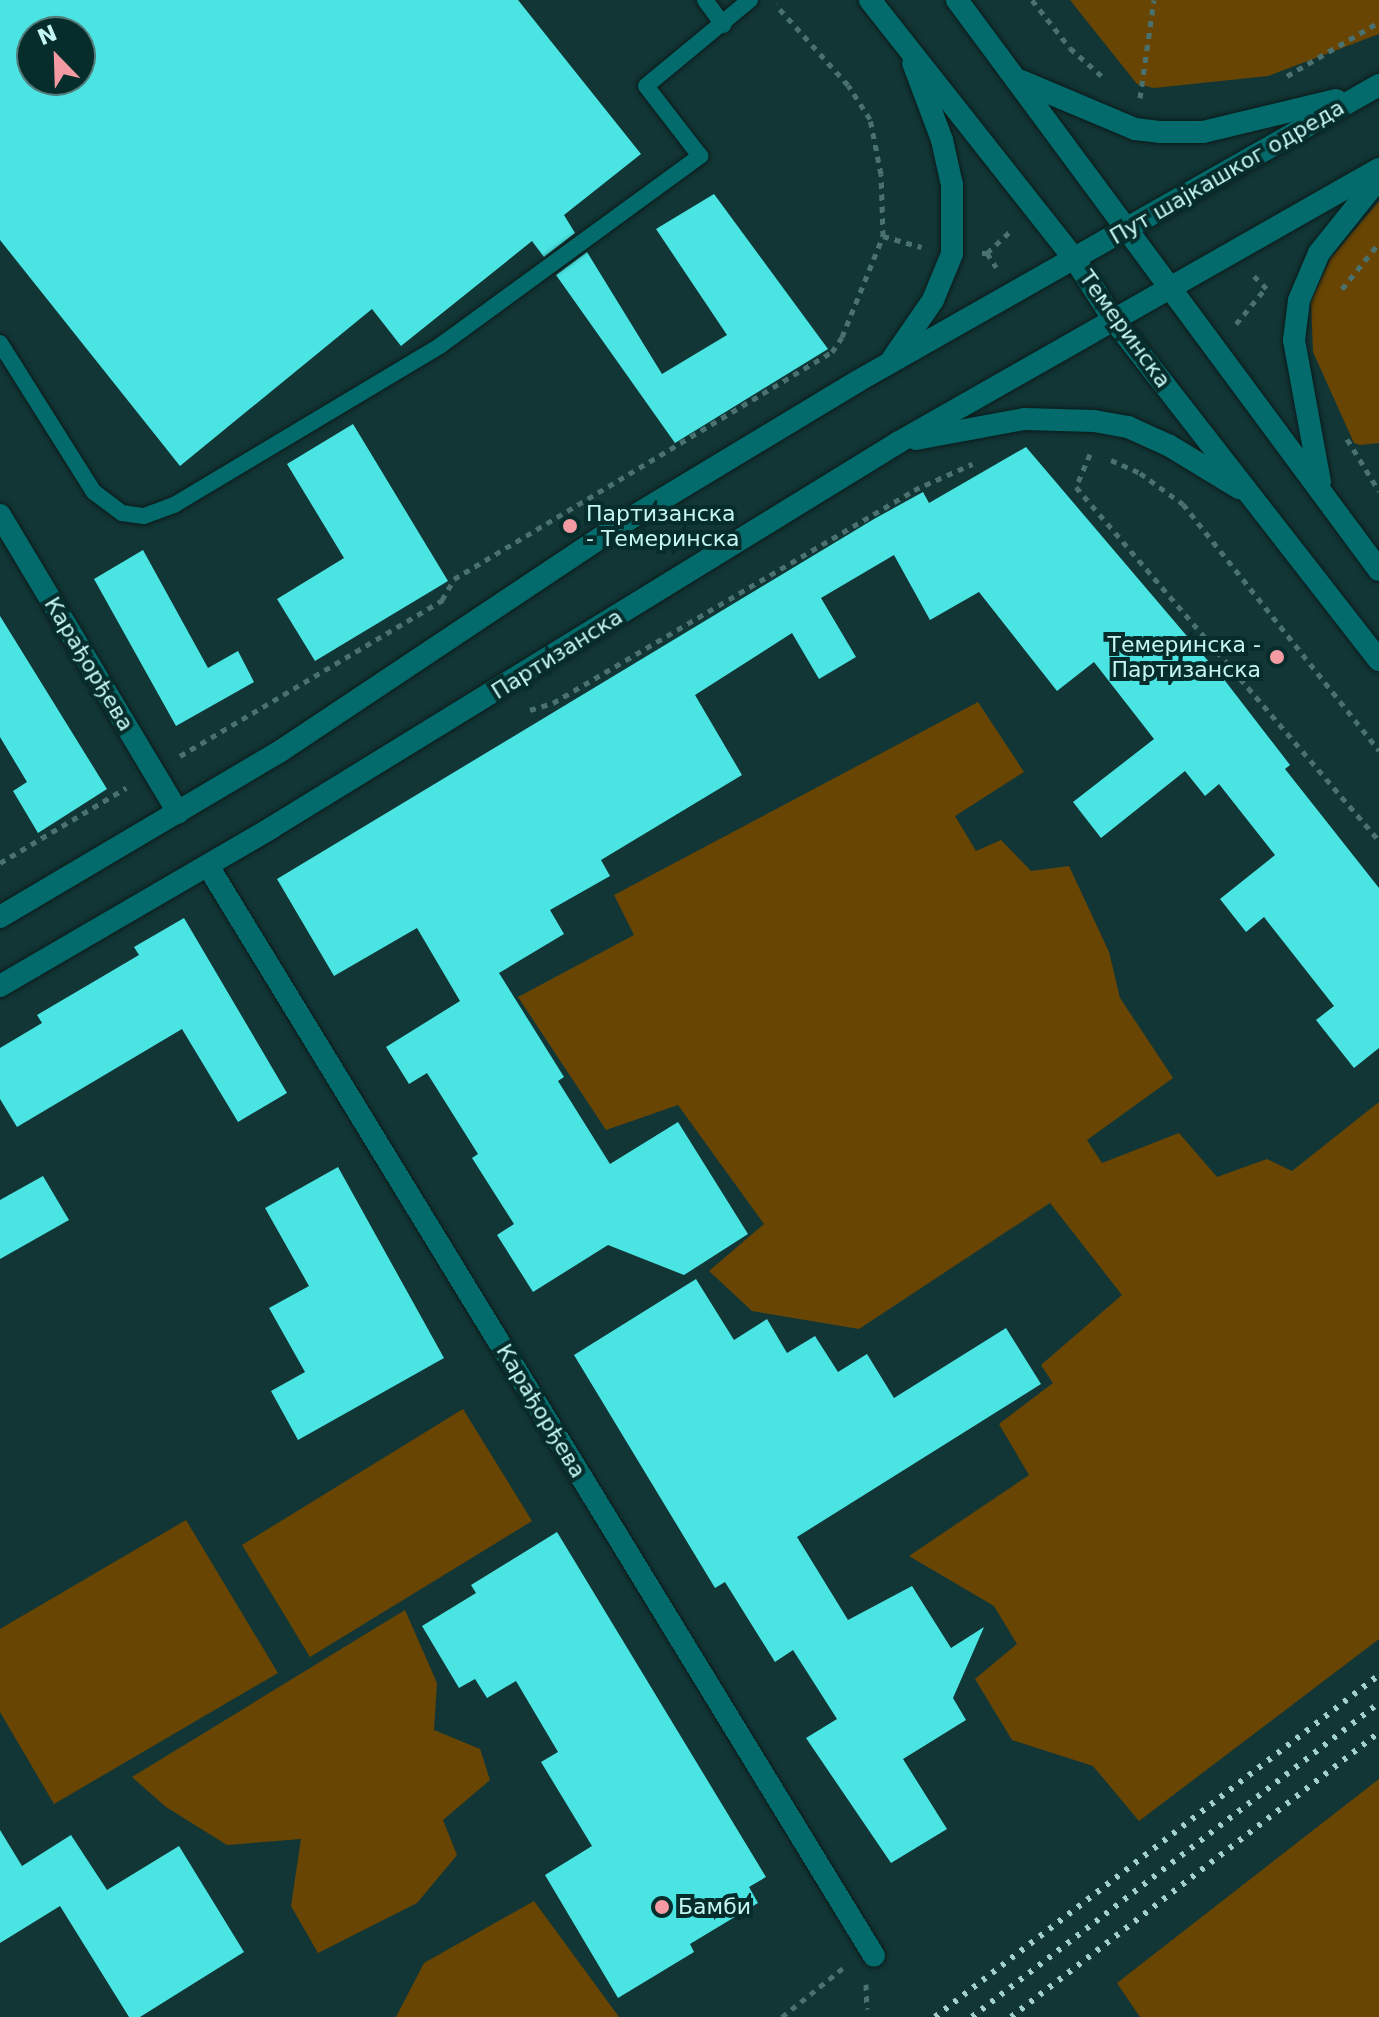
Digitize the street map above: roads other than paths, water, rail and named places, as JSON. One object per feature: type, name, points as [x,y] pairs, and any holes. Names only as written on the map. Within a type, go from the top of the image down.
[{"type":"main road","name":"Темеринска","points":[[870,0],[1074,258],[1114,320],[1379,660]]},
{"type":"main road","points":[[957,0],[1020,80],[1129,228],[1169,288],[1379,570]]},
{"type":"main road","points":[[889,364],[933,300],[952,254],[952,185],[942,140],[904,40]]},
{"type":"main road","points":[[1020,80],[1135,129],[1159,132],[1203,132],[1374,88]]},
{"type":"main road","name":"Пут шајкашког одреда","points":[[1074,258],[1374,88]]},
{"type":"main road","points":[[1114,320],[1379,169]]},
{"type":"main road","points":[[1323,491],[1294,340],[1299,300],[1319,253],[1379,178]]},
{"type":"main road","points":[[0,917],[178,813],[464,632],[626,521],[1074,258]]},
{"type":"main road","name":"Партизанска","points":[[0,986],[208,866],[899,442],[1114,320]]},
{"type":"main road","points":[[899,442],[1024,419],[1094,421],[1156,440],[1250,494]]},
{"type":"main road","name":"Карађорђева","points":[[0,515],[178,813]]},
{"type":"main road","name":"Карађорђева","points":[[208,866],[872,1952]]},
{"type":"lane","points":[[705,0],[723,25]]},
{"type":"lane","points":[[0,343],[94,492],[122,513],[144,516],[174,505],[441,345],[700,156],[646,86],[750,0]]},
{"type":"railway","points":[[935,2017],[1379,1675]]},
{"type":"railway","points":[[972,2017],[1379,1703]]},
{"type":"railway","points":[[1011,2017],[1379,1733]]},
{"type":"place","name":"Партизанска - Темеринска","points":[[570,526]]},
{"type":"place","name":"Темеринска - Партизанска","points":[[1277,657]]},
{"type":"place","name":"Бамби","points":[[662,1907]]}]
